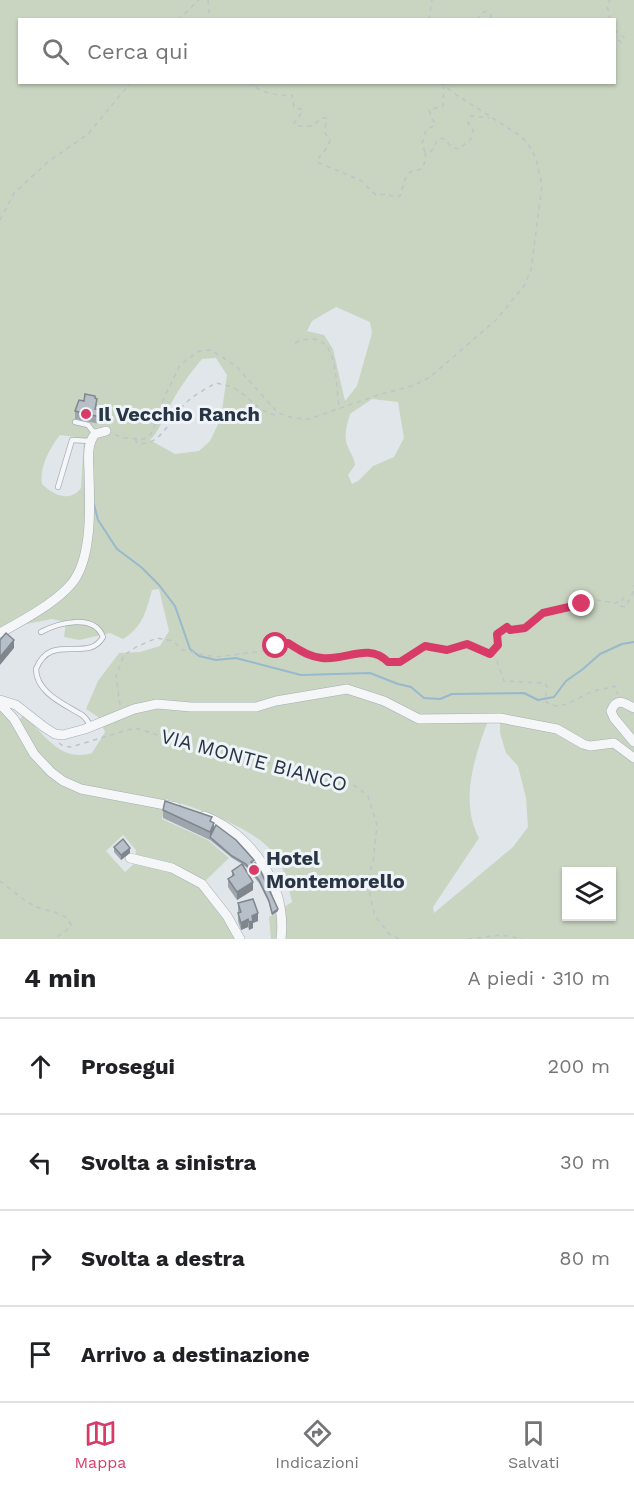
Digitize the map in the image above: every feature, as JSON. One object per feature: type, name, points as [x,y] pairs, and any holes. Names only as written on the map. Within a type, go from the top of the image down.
[{"type":"street","points":[[0,633],[50,602],[74,580],[83,564],[90,500],[93,438],[106,431]]},
{"type":"street","points":[[0,702],[10,702],[55,734],[63,735],[91,727],[134,709],[157,704],[191,707],[256,707],[276,701],[347,690],[384,701],[419,719],[500,718],[547,726],[590,746],[614,743],[634,758]]},
{"type":"street","points":[[0,702],[14,719],[41,763],[63,782],[81,789],[188,811],[229,829],[246,843],[260,859],[278,895],[282,910],[281,939]]},
{"type":"street","points":[[634,708],[624,702],[616,703],[611,711],[634,742]]},
{"type":"street","points":[[130,858],[172,868],[202,884],[227,916],[240,939]]},
{"type":"lane","points":[[58,486],[72,440],[93,438],[88,425],[75,422]]},
{"type":"lane","points":[[41,632],[53,626],[81,623],[96,626],[101,631],[103,637],[96,646],[84,650],[59,648],[46,654],[36,669],[37,678],[44,688],[64,706],[84,716],[91,727]]},
{"type":"path","points":[[180,18],[199,0]]},
{"type":"path","points":[[208,0],[210,18]]},
{"type":"path","points":[[429,18],[432,0]]},
{"type":"path","points":[[610,0],[607,5],[610,18]]},
{"type":"path","points":[[479,18],[487,11],[491,15],[490,18]]},
{"type":"path","points":[[616,31],[624,37],[621,42],[616,39]]},
{"type":"path","points":[[0,220],[14,193],[50,161],[88,134],[129,84]]},
{"type":"path","points":[[251,84],[255,88],[276,96],[292,95],[294,108],[303,111],[294,123],[296,126],[312,126],[322,118],[326,118],[325,133],[330,140],[329,145],[317,162],[360,180],[376,195],[388,194],[394,197],[400,196],[405,179],[410,172],[422,169],[426,159],[422,144],[426,130],[435,125],[432,123],[429,110],[443,106],[443,86]]},
{"type":"path","points":[[106,431],[125,438],[136,439],[144,439],[151,434],[160,414],[163,400],[180,365],[200,351],[211,350],[236,366],[278,413],[293,418],[309,419],[415,385],[430,377],[496,320],[524,286],[531,270],[542,186],[540,173],[536,158],[527,142],[443,86]]},
{"type":"path","points":[[426,153],[434,149],[439,138],[445,139],[452,147],[459,149],[471,139],[473,130],[468,123],[471,116],[489,117]]},
{"type":"path","points":[[295,343],[311,337],[320,339],[329,348],[339,408]]},
{"type":"path","points":[[136,439],[136,442],[141,444],[151,444],[188,400],[216,383],[238,391],[266,412],[275,415],[278,413]]},
{"type":"path","points":[[490,654],[498,645],[497,634],[505,628],[510,630],[525,628],[543,613],[596,600],[616,603],[622,598],[621,606],[625,608],[634,585]]},
{"type":"path","points":[[116,717],[120,705],[117,676],[124,655],[157,638],[173,641],[183,650],[215,657],[264,651],[288,643],[300,652],[325,658],[340,658],[364,652],[382,655],[388,662],[400,662],[425,646],[447,650],[467,644],[490,654],[497,661],[504,681],[544,683],[547,686],[545,701],[550,705],[567,704],[600,689],[607,690],[615,686],[618,689],[616,703]]},
{"type":"path","name":"VIA MONTE BIANCO","points":[[55,740],[63,746],[70,747],[134,728],[172,742],[337,778],[357,788],[369,796],[377,825],[373,862],[368,877],[375,916],[389,934],[399,939]]},
{"type":"path","points":[[0,881],[35,906],[61,914],[69,920],[71,925],[68,930],[54,939]]},
{"type":"path","points":[[468,939],[501,935],[522,939]]},
{"type":"green space","points":[[0,0],[634,0],[634,939],[271,939],[269,917],[292,902],[285,875],[271,850],[250,833],[236,826],[166,799],[162,819],[208,840],[229,858],[202,884],[239,939],[0,939],[0,708],[14,724],[23,716],[61,750],[80,755],[92,753],[105,732],[98,717],[86,709],[98,681],[119,653],[140,652],[160,646],[169,631],[159,589],[152,590],[139,624],[123,639],[110,633],[79,640],[64,637],[66,622],[52,619],[0,629]],"holes":[[[336,307],[370,322],[372,333],[357,386],[345,401],[333,349],[324,335],[307,331],[312,321]],[[216,358],[227,375],[221,418],[210,441],[199,451],[175,454],[150,440],[180,388],[202,359]],[[372,399],[398,402],[404,438],[394,457],[373,466],[352,484],[348,475],[355,465],[348,447],[346,430],[350,414]],[[60,435],[84,438],[81,488],[72,495],[56,494],[42,484],[42,471],[46,458]],[[489,718],[500,719],[500,733],[506,753],[518,766],[526,798],[528,827],[513,847],[434,913],[433,907],[479,838],[470,809],[471,778]],[[123,835],[136,850],[135,863],[125,872],[106,851]]]},
{"type":"building","points":[[85,394],[95,396],[97,399],[95,409],[102,410],[100,417],[75,411],[79,400],[84,401]]},
{"type":"building","points":[[6,633],[14,640],[0,657],[0,640]]},
{"type":"building","points":[[165,801],[212,817],[210,821],[214,823],[210,832],[163,810]]},
{"type":"building","name":"Hotel Montemorello","points":[[216,825],[236,840],[254,860],[251,862],[253,865],[255,863],[260,870],[278,909],[272,913],[259,880],[246,864],[232,856],[210,837]]},
{"type":"building","points":[[123,839],[130,848],[121,855],[114,847]]},
{"type":"building","points":[[242,864],[253,882],[237,892],[228,879],[234,875],[232,871]]},
{"type":"building","points":[[253,899],[258,913],[252,916],[253,921],[249,922],[248,919],[241,923],[238,903]]},
{"type":"waterway","points":[[94,504],[98,520],[117,549],[141,567],[175,606],[190,649],[199,656],[216,660],[236,658],[301,675],[370,673],[411,687],[424,698],[440,699],[452,694],[524,693],[538,700],[554,697],[566,681],[600,654],[622,644],[634,642]]},
{"type":"place","name":"Il Vecchio Ranch","points":[[86,414]]},
{"type":"place","name":"Hotel Montemorello","points":[[254,870]]},
{"type":"route","points":[[276,646],[288,643],[300,652],[325,658],[340,658],[360,652],[376,653],[382,655],[388,662],[400,662],[425,646],[447,650],[467,644],[490,654],[495,651],[498,645],[497,634],[503,629],[507,627],[510,630],[525,628],[543,613],[582,604]]}]
